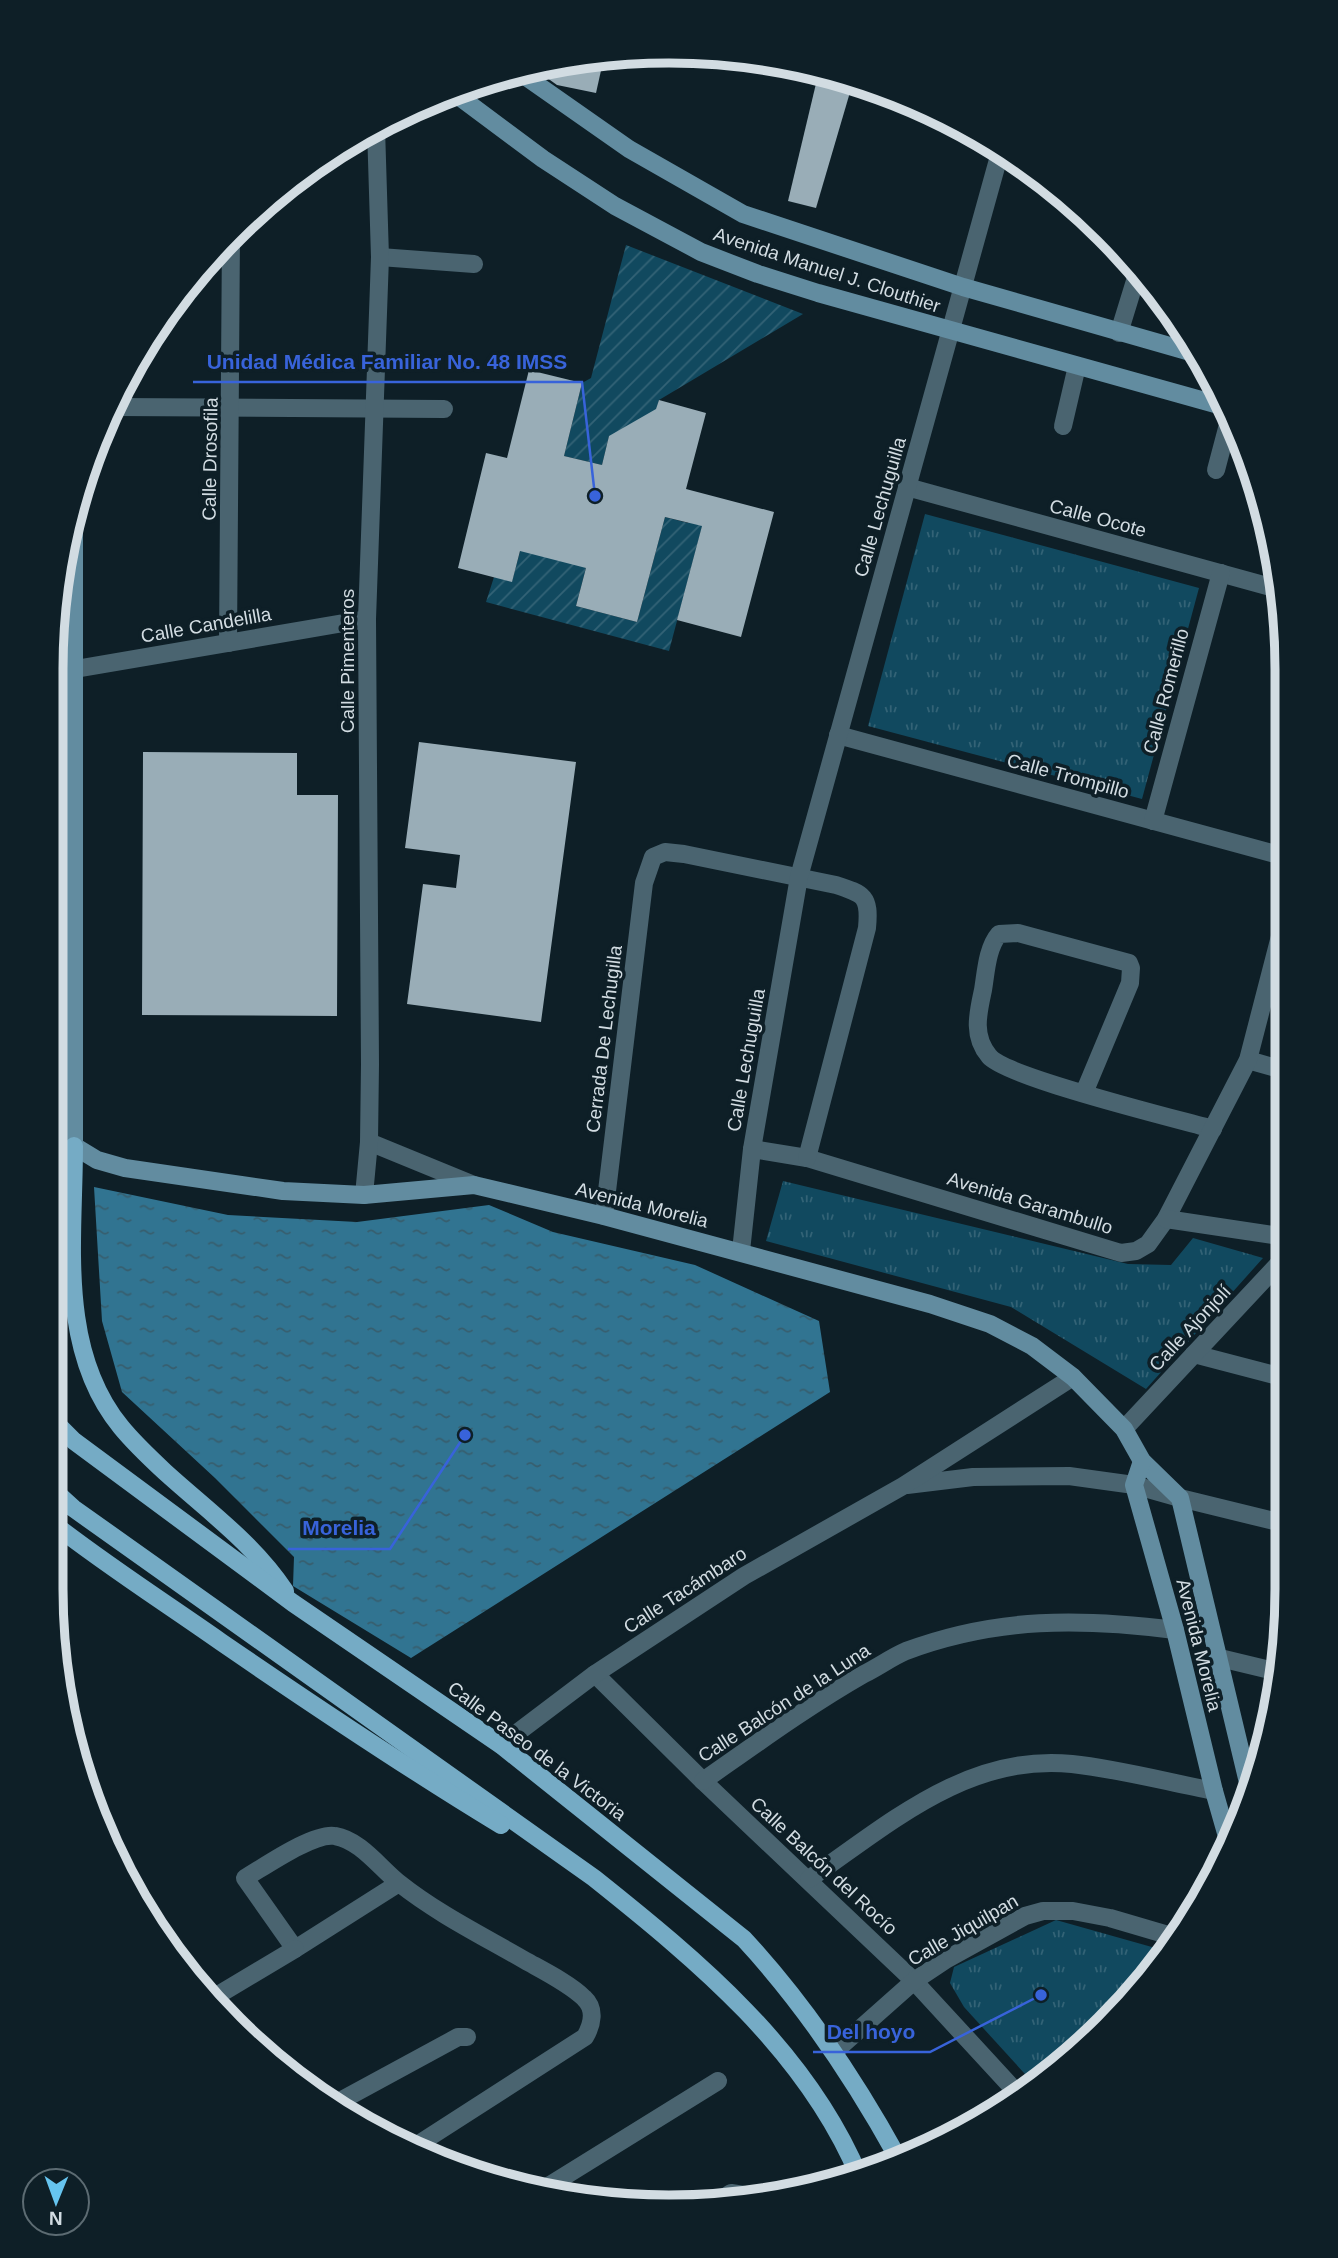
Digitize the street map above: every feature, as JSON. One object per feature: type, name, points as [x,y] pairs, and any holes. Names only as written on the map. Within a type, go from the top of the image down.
[{"type":"main road","name":"Avenida Manuel J. Clouthier","points":[[530,80],[629,149],[743,214],[963,287],[1185,351]]},
{"type":"main road","name":"Avenida Manuel J. Clouthier","points":[[463,99],[543,159],[615,206],[701,252],[758,274],[950,331],[1214,404]]},
{"type":"main road","points":[[74,557],[75,1318],[84,1358],[99,1392],[119,1425],[252,1548],[269,1567],[293,1603]]},
{"type":"main road","name":"Avenida Morelia","points":[[74,1146],[96,1160],[125,1168],[283,1191],[364,1195],[474,1185],[741,1251],[917,1301],[990,1324],[1032,1346],[1073,1377],[1124,1429],[1142,1461],[1180,1498],[1246,1773]]},
{"type":"main road","name":"Calle Paseo de la Victoria","points":[[63,1430],[293,1603],[501,1745],[744,1939],[776,1974],[834,2052],[894,2151]]},
{"type":"main road","points":[[1134,1485],[1142,1461]]},
{"type":"main road","name":"Avenida Morelia","points":[[1134,1485],[1175,1630],[1225,1830]]},
{"type":"main road","points":[[63,1498],[85,1517],[594,1878],[706,1971],[749,2014],[806,2084],[844,2144],[854,2166]]},
{"type":"main road","points":[[63,1531],[206,1632],[424,1779],[594,1878]]},
{"type":"street","name":"Calle Pimenteros","points":[[364,1195],[369,1142],[367,619],[380,257],[376,138]]},
{"type":"street","name":"Calle Lechuguilla","points":[[741,1251],[752,1149],[799,877],[998,160]]},
{"type":"street","name":"Calle Drosofila","points":[[228,643],[231,250]]},
{"type":"street","points":[[380,257],[474,264]]},
{"type":"street","points":[[1119,333],[1135,281]]},
{"type":"street","points":[[1062,426],[1077,366]]},
{"type":"street","points":[[122,407],[444,409]]},
{"type":"street","points":[[1216,470],[1226,431]]},
{"type":"street","name":"Calle Ocote","points":[[907,487],[1269,587]]},
{"type":"street","name":"Calle Romerillo","points":[[1153,821],[1221,573]]},
{"type":"street","name":"Calle Candelilla","points":[[63,671],[367,619]]},
{"type":"street","name":"Calle Trompillo","points":[[838,735],[1275,854]]},
{"type":"street","name":"Cerrada De Lechugilla","points":[[604,1216],[647,869],[653,857],[665,852],[684,854],[799,877]]},
{"type":"street","points":[[799,877],[860,893],[867,901],[869,913],[807,1158]]},
{"type":"street","points":[[1084,1093],[1130,983],[1129,963],[1018,933],[999,934],[991,948],[977,1017],[978,1035],[991,1059],[1006,1068],[1084,1093],[1213,1129]]},
{"type":"street","name":"Avenida Garambullo","points":[[752,1149],[807,1158],[1121,1253],[1136,1251],[1148,1244],[1166,1219],[1248,1060],[1275,956]]},
{"type":"street","points":[[1248,1060],[1275,1068]]},
{"type":"street","points":[[369,1142],[474,1185]]},
{"type":"street","points":[[1166,1219],[1275,1235]]},
{"type":"street","name":"Calle Ajonjolí","points":[[1124,1429],[1275,1268]]},
{"type":"street","points":[[1194,1354],[1275,1375]]},
{"type":"street","name":"Calle Tacámbaro","points":[[501,1745],[595,1674],[744,1576],[903,1486],[1073,1377]]},
{"type":"street","name":"Calle Tacámbaro","points":[[903,1486],[973,1477],[1055,1476],[1134,1485],[1275,1521]]},
{"type":"street","name":"Calle Balcón de la Luna","points":[[703,1781],[841,1688],[904,1652],[962,1634],[1042,1621],[1116,1623],[1175,1630]]},
{"type":"street","points":[[1220,1658],[1270,1670]]},
{"type":"street","name":"Calle Balcón del Rocío","points":[[595,1674],[703,1781],[915,1981],[1013,2088]]},
{"type":"street","points":[[809,1879],[929,1797],[971,1777],[1016,1765],[1071,1764],[1214,1791]]},
{"type":"street","points":[[295,1949],[245,1878],[318,1838],[334,1835],[352,1843],[399,1883],[442,1913],[541,1969],[586,1999],[592,2011],[592,2025],[585,2037],[422,2142]]},
{"type":"street","points":[[218,1995],[399,1883]]},
{"type":"street","name":"Calle Jiquilpan","points":[[834,2052],[915,1981],[973,1944],[1025,1916],[1044,1911],[1073,1911],[1110,1918],[1167,1935]]},
{"type":"street","points":[[343,2100],[458,2037],[467,2037]]},
{"type":"street","points":[[553,2183],[718,2081]]},
{"type":"green space","points":[[626,245],[803,314],[659,400],[640,472],[609,436],[602,465],[564,456],[582,383],[591,378]]},
{"type":"green space","points":[[693,504],[707,508],[669,651],[486,602],[494,577],[512,581],[524,537],[586,568],[576,606],[637,622],[665,517],[688,523]]},
{"type":"green space","points":[[925,514],[1199,588],[1142,799],[868,726]]},
{"type":"green space","points":[[783,1181],[1128,1264],[1171,1265],[1193,1238],[1263,1258],[1146,1389],[1011,1307],[766,1241]]},
{"type":"green space","points":[[1056,1920],[1157,1948],[1098,2018],[1028,2077],[964,2007],[950,1983],[954,1967]]},
{"type":"water","points":[[94,1187],[228,1215],[357,1222],[489,1205],[553,1232],[695,1265],[819,1321],[830,1392],[411,1658],[293,1586],[294,1557],[215,1478],[122,1392],[102,1321]]},
{"type":"building","points":[[602,67],[596,93],[557,85],[545,76]]},
{"type":"building","points":[[816,82],[850,91],[816,208],[788,201]]},
{"type":"building","points":[[529,370],[582,383],[564,456],[602,465],[609,436],[656,409],[659,400],[706,413],[686,489],[774,512],[741,637],[677,620],[702,526],[665,517],[637,622],[576,606],[586,568],[520,551],[512,582],[458,568],[486,453],[507,458]]},
{"type":"building","points":[[419,742],[576,762],[541,1022],[407,1004],[423,884],[456,888],[460,855],[405,848]]},
{"type":"building","points":[[143,752],[297,753],[297,795],[338,795],[337,1016],[142,1015]]},
{"type":"place","name":"Unidad Médica Familiar No. 48 IMSS","points":[[595,496]]},
{"type":"place","name":"Morelia","points":[[465,1435]]},
{"type":"place","name":"Del hoyo","points":[[1041,1995]]}]
